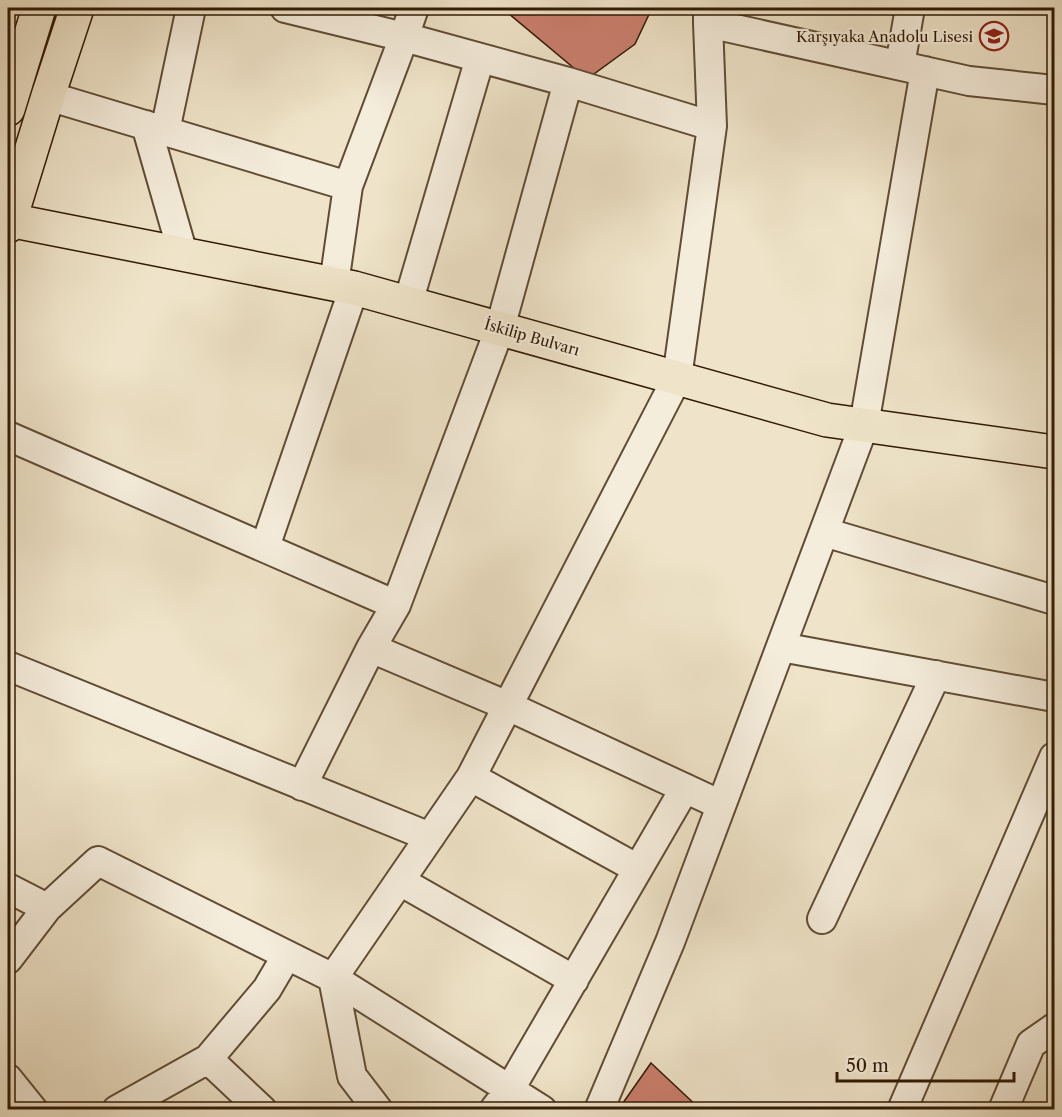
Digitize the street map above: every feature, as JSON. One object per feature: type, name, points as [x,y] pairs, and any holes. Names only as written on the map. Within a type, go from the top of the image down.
[{"type":"main road","points":[[8,110],[39,8]]},
{"type":"main road","points":[[8,223],[77,8]]},
{"type":"main road","name":"İskilip Bulvarı","points":[[8,223],[344,286],[826,420],[1054,452]]},
{"type":"street","points":[[183,254],[156,128],[191,8]]},
{"type":"street","points":[[285,8],[568,82],[712,126]]},
{"type":"street","points":[[265,547],[344,286],[348,186],[414,8]]},
{"type":"street","points":[[599,1110],[670,942],[864,425],[912,68],[910,8]]},
{"type":"street","points":[[378,1110],[352,1076],[333,978],[471,777],[677,378],[712,126],[708,15],[969,81],[1054,90]]},
{"type":"street","points":[[408,303],[480,58]]},
{"type":"street","points":[[302,786],[371,648],[396,604],[500,328],[568,82]]},
{"type":"street","points":[[48,96],[348,186]]},
{"type":"street","points":[[8,436],[396,604]]},
{"type":"street","points":[[824,532],[1054,600]]},
{"type":"street","points":[[780,647],[1054,697]]},
{"type":"street","points":[[371,648],[508,705],[722,805]]},
{"type":"street","points":[[8,666],[430,837]]},
{"type":"street","points":[[822,919],[936,675]]},
{"type":"street","points":[[902,1110],[1054,758]]},
{"type":"street","points":[[471,777],[638,869]]},
{"type":"street","points":[[502,1099],[685,788]]},
{"type":"street","points":[[8,958],[47,908],[98,861],[333,978],[502,1099],[542,1110]]},
{"type":"street","points":[[400,881],[574,980]]},
{"type":"street","points":[[8,888],[47,908]]},
{"type":"street","points":[[117,1110],[157,1101],[208,1059],[267,989],[288,955]]},
{"type":"street","points":[[1003,1110],[1031,1044],[1054,1028]]},
{"type":"street","points":[[208,1059],[262,1110]]},
{"type":"street","points":[[8,1079],[33,1110]]},
{"type":"building","points":[[502,8],[652,8],[635,44],[587,79]]},
{"type":"building","points":[[651,1063],[701,1110],[618,1110]]},
{"type":"place","name":"Karşıyaka Anadolu Lisesi","points":[[994,36]]}]
